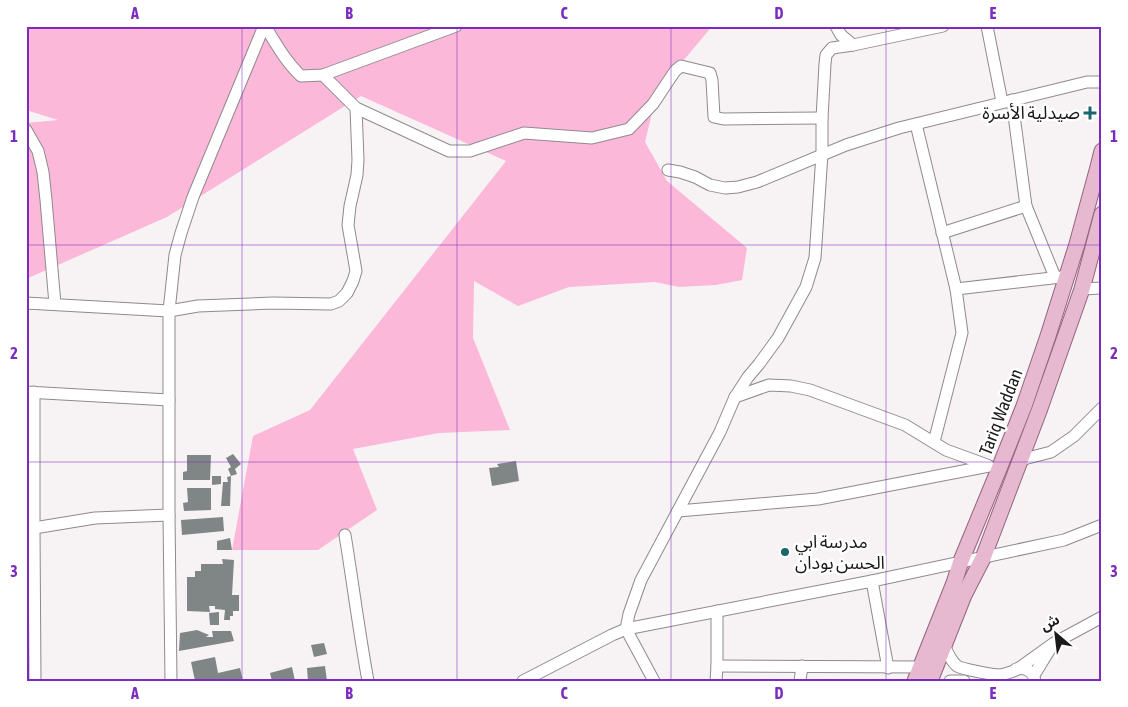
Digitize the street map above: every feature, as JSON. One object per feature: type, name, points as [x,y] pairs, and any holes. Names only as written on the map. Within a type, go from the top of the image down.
[{"type":"main road","name":"Tariq Waddan","points":[[918,674],[954,583],[994,467],[1024,406],[1048,336],[1061,277],[1102,151]]},
{"type":"main road","name":"Tariq Waddan","points":[[930,681],[964,595],[983,558],[1064,341],[1082,289],[1102,214]]},
{"type":"street","points":[[264,26],[284,56],[301,76],[323,75],[456,26]]},
{"type":"street","points":[[171,681],[168,400],[169,311],[175,255],[193,197],[264,26]]},
{"type":"street","points":[[836,26],[840,35],[853,45]]},
{"type":"street","points":[[956,289],[1061,277],[1026,206],[1007,101],[987,26]]},
{"type":"street","points":[[654,681],[626,629],[629,614],[641,580],[720,432],[735,398],[748,377],[778,338],[806,287],[815,258],[826,55],[832,48],[940,27]]},
{"type":"street","points":[[323,75],[356,108],[449,151],[470,151],[524,133],[592,138],[629,129],[653,104],[675,70],[681,66],[710,73],[714,117],[723,119],[822,118]]},
{"type":"street","points":[[668,170],[680,172],[710,185],[725,188],[738,187],[757,182],[846,144],[1007,101],[1087,82],[1102,82]]},
{"type":"street","points":[[26,303],[169,311],[198,306],[272,303],[331,304],[339,301],[347,293],[356,271],[348,224],[358,160],[356,108]]},
{"type":"street","points":[[916,124],[956,289],[962,333],[934,442]]},
{"type":"street","points":[[26,130],[38,151],[43,172],[55,304]]},
{"type":"street","points":[[942,233],[1026,206]]},
{"type":"street","points":[[1082,289],[1102,288]]},
{"type":"street","points":[[735,398],[769,385],[791,386],[810,390],[905,425],[946,450],[994,467]]},
{"type":"street","points":[[35,681],[30,529],[30,392],[168,400]]},
{"type":"street","points":[[1020,460],[1051,452],[1074,436],[1102,408]]},
{"type":"street","points":[[678,510],[818,499],[994,467]]},
{"type":"street","points":[[30,529],[95,518],[169,515]]},
{"type":"street","points":[[523,681],[626,629],[983,558],[1064,540],[1102,524]]},
{"type":"street","points":[[344,535],[368,681]]},
{"type":"street","points":[[872,580],[888,668]]},
{"type":"street","points":[[716,681],[717,611]]},
{"type":"street","points":[[1009,681],[1010,675],[1017,669],[1054,644],[1102,617]]},
{"type":"street","points":[[944,645],[956,665],[962,668],[1001,675],[1025,668],[1030,671],[1034,678],[1054,644]]},
{"type":"street","points":[[717,666],[888,668],[918,674]]},
{"type":"street","points":[[800,681],[802,666]]},
{"type":"street","points":[[950,681],[964,681]]},
{"type":"shaded area","points":[[26,26],[710,26],[709,30],[657,92],[645,142],[667,181],[747,248],[742,280],[716,285],[679,287],[655,282],[569,287],[518,306],[474,281],[473,338],[510,430],[439,433],[353,449],[377,510],[318,550],[232,550],[253,436],[310,410],[506,161],[361,96],[167,217],[26,279],[26,123],[58,120],[26,110]]},
{"type":"building","points":[[233,454],[241,464],[235,469],[237,474],[231,476],[228,469],[231,467],[226,458]]},
{"type":"building","points":[[187,455],[211,455],[210,480],[183,480],[183,472],[187,471]]},
{"type":"building","points":[[516,461],[519,481],[492,486],[489,468],[499,467],[497,464]]},
{"type":"building","points":[[212,476],[221,476],[221,484],[212,485]]},
{"type":"building","points":[[231,476],[230,506],[221,506],[223,482],[228,482],[227,477]]},
{"type":"building","points":[[187,488],[211,488],[211,510],[184,511],[183,503],[188,502]]},
{"type":"building","points":[[223,517],[224,531],[182,535],[181,520]]},
{"type":"building","points":[[230,538],[232,550],[217,550],[217,541]]},
{"type":"building","points":[[222,559],[234,560],[232,595],[239,595],[239,611],[233,611],[233,616],[230,616],[230,620],[224,620],[225,610],[215,609],[215,606],[209,606],[210,612],[187,611],[187,577],[195,577],[195,571],[201,571],[201,564],[223,564]]},
{"type":"building","points":[[219,612],[219,625],[210,625],[209,613]]},
{"type":"building","points":[[197,630],[209,635],[206,637],[213,637],[212,631],[231,631],[234,641],[179,651],[180,633]]},
{"type":"building","points":[[324,643],[327,654],[314,657],[311,645]]},
{"type":"building","points":[[215,657],[218,673],[240,668],[243,681],[195,681],[191,662]]},
{"type":"building","points":[[325,666],[327,681],[308,681],[307,668]]},
{"type":"building","points":[[292,667],[295,681],[272,681],[270,673]]},
{"type":"place","name":"صيدلية الأسرة","points":[[1090,113]]},
{"type":"place","name":"مدرسة ابي الحسن بودان","points":[[785,552]]}]
